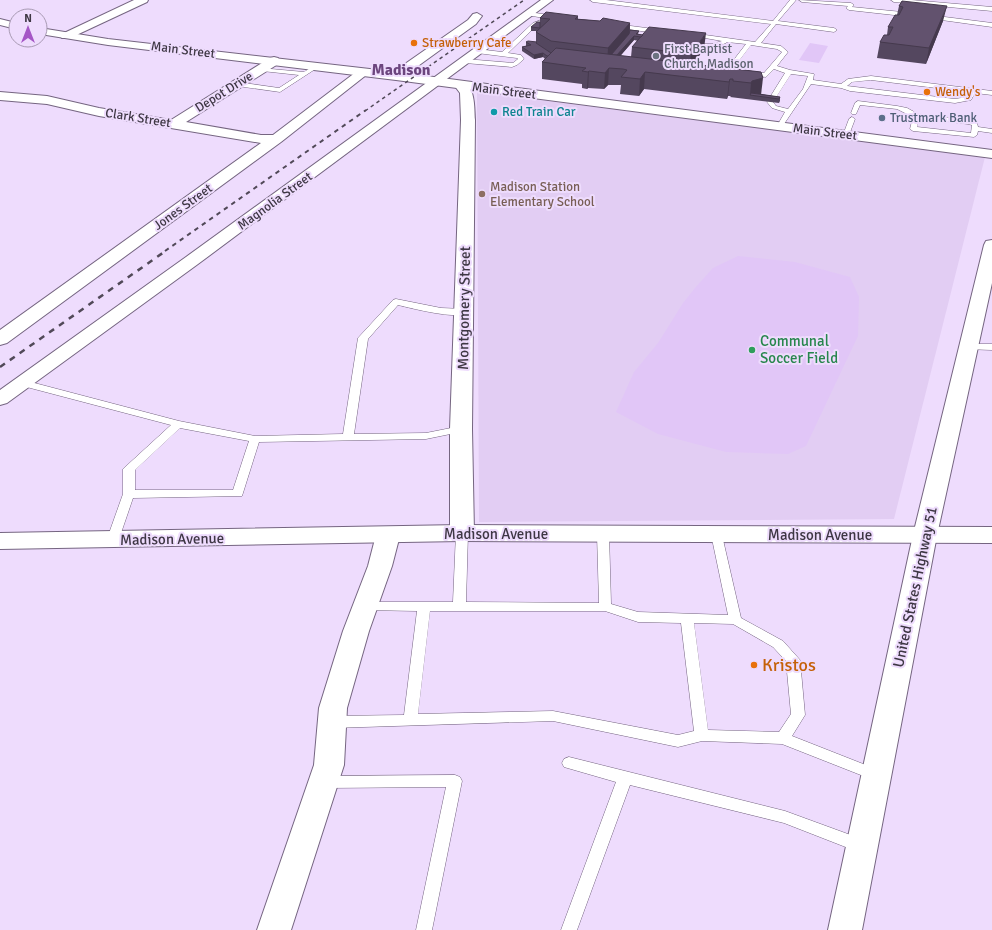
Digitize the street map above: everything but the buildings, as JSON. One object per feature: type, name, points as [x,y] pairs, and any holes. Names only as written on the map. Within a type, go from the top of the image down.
[{"type":"street","points":[[66,36],[143,0]]},
{"type":"street","name":"Magnolia Street","points":[[0,399],[130,306],[548,0]]},
{"type":"street","points":[[396,76],[472,22],[477,16]]},
{"type":"street","name":"Main Street","points":[[48,33],[66,36],[396,76],[992,154]]},
{"type":"street","name":"Depot Drive","points":[[174,124],[274,61]]},
{"type":"street","name":"Jones Street","points":[[0,339],[276,139],[364,72]]},
{"type":"street","name":"Montgomery Street","points":[[460,85],[466,93],[468,120],[461,429],[462,533]]},
{"type":"street","name":"Clark Street","points":[[0,96],[47,100],[100,112],[261,139],[276,139]]},
{"type":"street","name":"United States Highway 51","points":[[845,930],[925,535],[980,347],[992,248]]},
{"type":"street","name":"Madison Avenue","points":[[0,541],[462,533],[992,536]]},
{"type":"street","points":[[274,930],[328,765],[331,722],[335,701],[356,631],[380,566],[388,535]]},
{"type":"lane","points":[[593,0],[834,30]]},
{"type":"lane","points":[[757,44],[793,0]]},
{"type":"lane","points":[[802,0],[851,5],[849,8],[918,16]]},
{"type":"lane","points":[[894,0],[992,9]]},
{"type":"lane","points":[[934,0],[992,5]]},
{"type":"lane","points":[[503,54],[535,24],[557,20],[528,14]]},
{"type":"lane","points":[[926,17],[992,25]]},
{"type":"lane","points":[[608,26],[669,33],[666,38]]},
{"type":"lane","points":[[684,35],[727,40],[750,43],[779,47],[785,52],[766,75],[728,71],[750,43]]},
{"type":"lane","points":[[696,45],[719,45],[727,40]]},
{"type":"lane","points":[[464,61],[512,66],[521,59],[518,56],[477,51]]},
{"type":"lane","points":[[237,84],[280,90],[317,66]]},
{"type":"lane","points":[[773,67],[789,72],[812,75],[810,82],[795,106],[780,126]]},
{"type":"lane","points":[[262,69],[305,74]]},
{"type":"lane","points":[[789,72],[771,101],[774,107],[789,112]]},
{"type":"lane","points":[[842,86],[850,80],[867,78],[992,93]]},
{"type":"lane","points":[[810,82],[842,86],[850,89],[955,101],[969,99],[973,91]]},
{"type":"lane","points":[[846,135],[858,103],[904,109],[912,111],[916,116],[975,124],[974,135],[913,129]]},
{"type":"lane","points":[[909,143],[916,116]]},
{"type":"lane","points":[[974,129],[992,131]]},
{"type":"lane","points":[[348,438],[363,338],[396,302],[441,311],[464,312]]},
{"type":"lane","points":[[22,383],[178,424],[255,439],[426,436],[461,429]]},
{"type":"lane","points":[[113,539],[129,494],[129,469],[178,424]]},
{"type":"lane","points":[[129,494],[238,494],[255,439]]},
{"type":"lane","points":[[459,606],[462,533]]},
{"type":"lane","points":[[603,534],[605,607]]},
{"type":"lane","points":[[717,534],[735,620]]},
{"type":"lane","points":[[365,606],[605,607],[638,618],[735,620],[778,644],[793,660],[798,715],[783,738]]},
{"type":"lane","points":[[410,720],[424,606]]},
{"type":"lane","points":[[687,619],[702,734]]},
{"type":"lane","points":[[331,722],[553,716],[678,741],[702,734],[783,738],[876,776]]},
{"type":"lane","points":[[569,763],[785,817],[862,846]]},
{"type":"lane","points":[[569,930],[625,778]]},
{"type":"lane","points":[[323,782],[455,781],[424,930]]},
{"type":"shaded area","points":[[810,43],[828,46],[819,63],[799,60]]},
{"type":"shaded area","points":[[477,92],[985,157],[894,519],[479,522]]},
{"type":"shaded area","name":"Communal Soccer Field","points":[[738,256],[795,262],[850,277],[859,297],[858,336],[806,446],[788,454],[726,452],[658,434],[616,412],[634,372],[658,343],[683,303],[713,268]]},
{"type":"railway","points":[[365,111],[524,0]]},
{"type":"railway","points":[[165,251],[366,110]]},
{"type":"railway","points":[[0,367],[167,250]]},
{"type":"place","name":"Strawberry Cafe","points":[[414,43]]},
{"type":"place","name":"First Baptist Church Madison","points":[[656,56]]},
{"type":"place","name":"Wendy's","points":[[927,92]]},
{"type":"place","name":"Red Train Car","points":[[494,112]]},
{"type":"place","name":"Trustmark Bank","points":[[882,118]]},
{"type":"place","name":"Madison Station Elementary School","points":[[482,194]]},
{"type":"place","name":"Communal Soccer Field","points":[[752,350]]},
{"type":"place","name":"Kristos","points":[[754,665]]},
{"type":"district","name":"Madison","points":[[401,70]]}]
